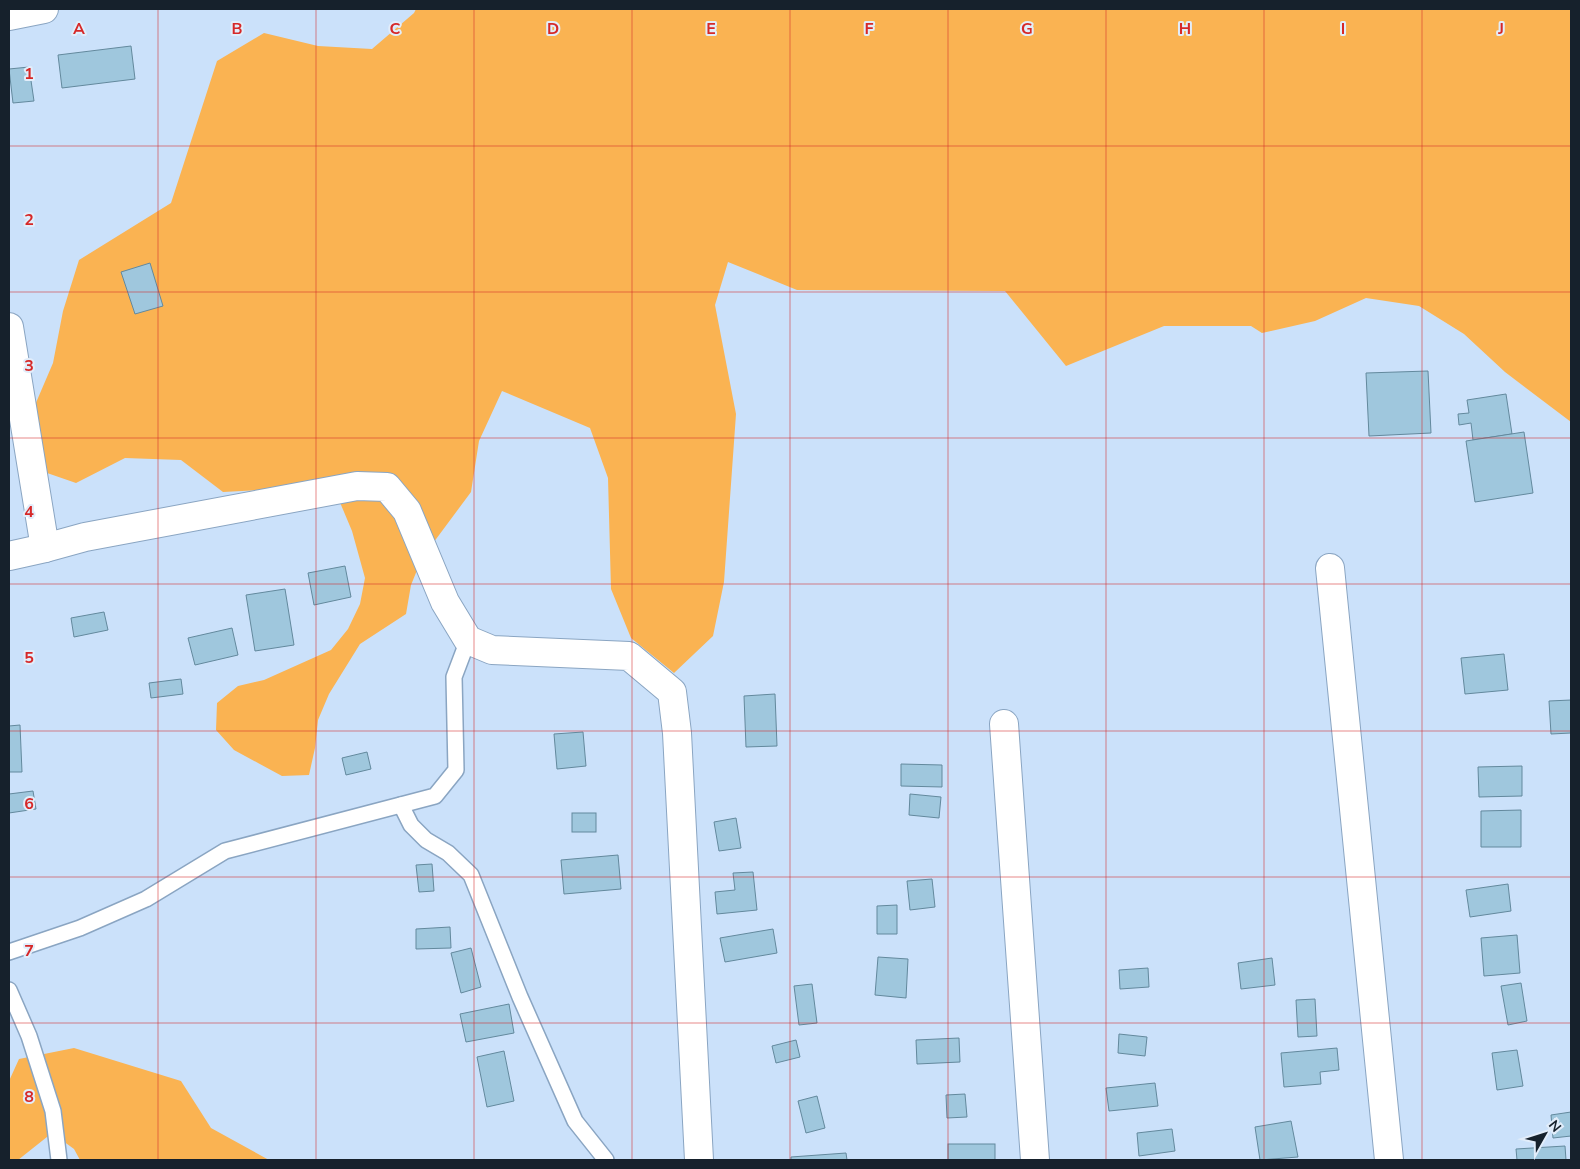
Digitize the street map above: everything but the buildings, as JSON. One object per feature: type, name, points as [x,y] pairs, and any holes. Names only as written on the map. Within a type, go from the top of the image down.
[{"type":"street","points":[[9,16],[44,9]]},
{"type":"street","points":[[9,328],[46,548]]},
{"type":"street","points":[[9,556],[85,537],[357,486],[388,487],[407,511],[445,602],[468,640],[492,650],[628,656],[672,692],[677,733],[699,1160]]},
{"type":"street","points":[[1330,568],[1389,1160]]},
{"type":"street","points":[[1004,724],[1036,1160]]},
{"type":"lane","points":[[9,952],[80,928],[146,899],[225,851],[435,796],[456,770],[454,677],[468,640]]},
{"type":"lane","points":[[401,805],[411,825],[426,840],[448,852],[471,875],[520,997],[575,1121],[606,1160]]},
{"type":"lane","points":[[9,990],[29,1036],[53,1111],[59,1160]]},
{"type":"shaded area","points":[[416,9],[1571,9],[1571,422],[1505,372],[1464,334],[1419,306],[1366,298],[1315,321],[1262,333],[1251,326],[1164,326],[1066,366],[1005,291],[797,290],[728,262],[715,305],[736,414],[724,582],[713,636],[674,673],[631,638],[611,589],[608,478],[590,428],[502,391],[479,441],[471,492],[422,558],[411,585],[406,614],[360,644],[329,694],[318,720],[315,748],[309,775],[282,776],[234,750],[216,730],[217,703],[238,686],[264,680],[331,650],[348,629],[360,604],[365,578],[352,531],[331,481],[277,489],[223,492],[181,460],[125,458],[76,483],[24,465],[32,412],[53,363],[63,311],[79,260],[171,203],[217,61],[264,33],[318,46],[372,49],[414,13]]},
{"type":"shaded area","points":[[74,1048],[181,1081],[211,1128],[269,1160],[80,1160],[74,1149],[52,1133],[18,1160],[9,1160],[9,1081],[19,1059]]}]
